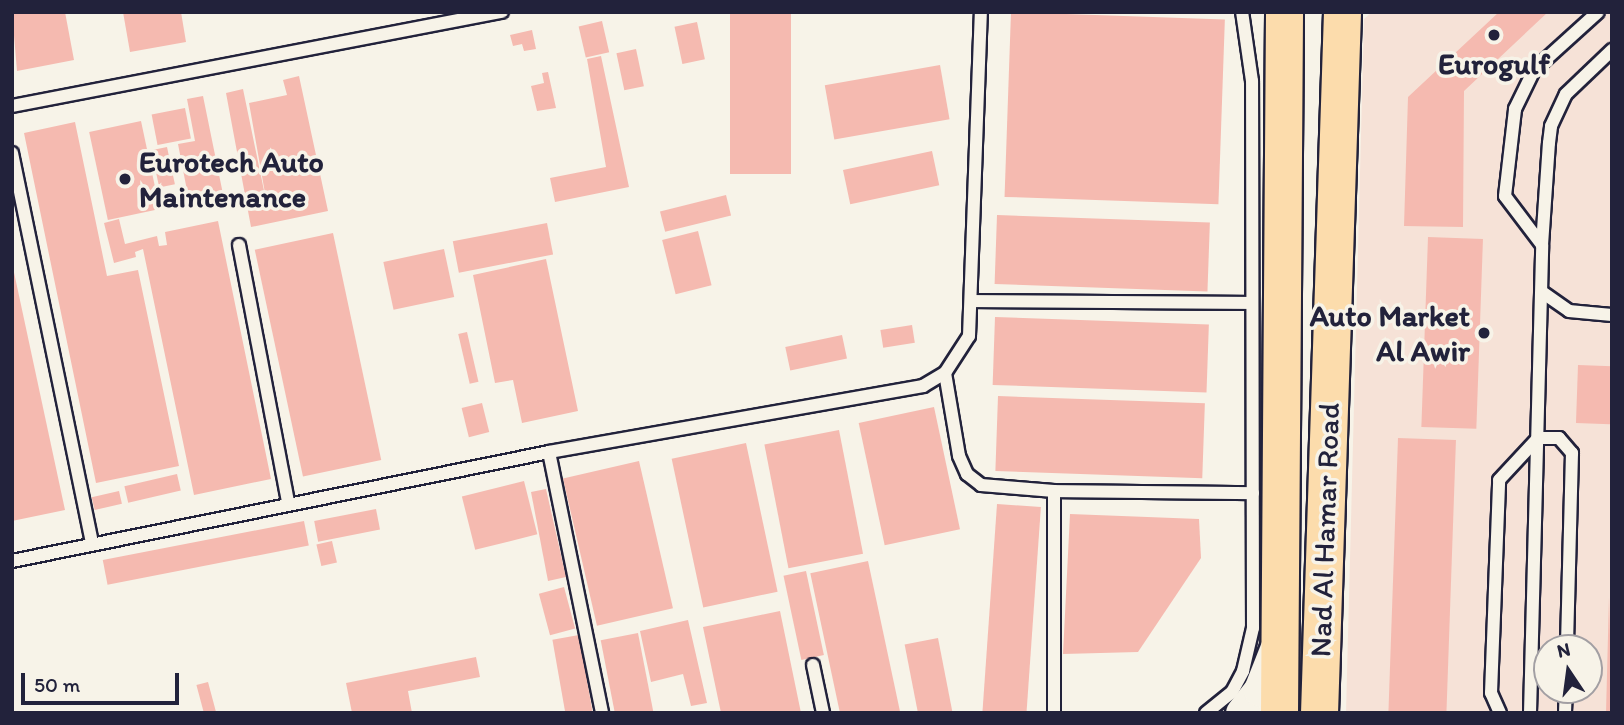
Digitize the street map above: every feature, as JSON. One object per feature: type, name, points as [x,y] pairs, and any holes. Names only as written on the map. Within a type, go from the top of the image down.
[{"type":"main road","name":"Nad Al Hamar Road","points":[[1279,713],[1284,12]]},
{"type":"main road","name":"Nad Al Hamar Road","points":[[1319,713],[1338,15]]},
{"type":"main road","points":[[1252,317],[1280,372]]},
{"type":"main road","points":[[1253,569],[1281,617]]},
{"type":"street","points":[[1242,713],[1260,690],[1281,617]]},
{"type":"lane","points":[[12,106],[502,12]]},
{"type":"lane","points":[[12,561],[549,452],[923,386],[945,373],[969,336],[973,301],[981,12]]},
{"type":"lane","points":[[1206,713],[1232,692],[1243,671],[1253,628],[1252,81],[1242,12]]},
{"type":"lane","points":[[1542,245],[1505,195],[1515,108],[1534,71],[1598,12]]},
{"type":"lane","points":[[1530,713],[1542,245],[1551,126],[1566,94],[1612,50]]},
{"type":"lane","points":[[12,153],[92,544]]},
{"type":"lane","points":[[239,245],[288,503]]},
{"type":"lane","points":[[1542,292],[1569,311],[1612,315]]},
{"type":"lane","points":[[973,301],[1252,317]]},
{"type":"lane","points":[[945,373],[959,456],[967,474],[990,487],[1054,491],[1253,493]]},
{"type":"lane","points":[[1500,713],[1491,681],[1499,480],[1538,438],[1559,438],[1572,453],[1567,634]]},
{"type":"lane","points":[[549,452],[602,713]]},
{"type":"lane","points":[[1054,491],[1054,713]]},
{"type":"lane","points":[[813,665],[823,713]]},
{"type":"shaded area","name":"Auto Market Al Awir","points":[[1372,12],[1612,12],[1612,713],[1346,713],[1364,19]]},
{"type":"building","points":[[12,12],[65,12],[74,60],[17,71]]},
{"type":"building","points":[[123,12],[181,12],[186,42],[130,52]]},
{"type":"building","points":[[730,12],[791,12],[791,174],[730,174]]},
{"type":"building","points":[[1011,12],[1225,19],[1218,204],[1005,197]]},
{"type":"building","points":[[1499,12],[1548,12],[1464,91],[1463,227],[1404,226],[1408,97]]},
{"type":"building","points":[[602,21],[609,52],[586,58],[579,26]]},
{"type":"building","points":[[697,22],[705,59],[682,64],[675,27]]},
{"type":"building","points":[[532,30],[536,49],[524,51],[522,44],[513,46],[510,35]]},
{"type":"building","points":[[636,49],[644,86],[624,90],[616,53]]},
{"type":"building","points":[[601,56],[629,187],[555,202],[550,178],[606,167],[587,59]]},
{"type":"building","points":[[940,65],[950,119],[834,139],[825,85]]},
{"type":"building","points":[[548,72],[556,108],[537,111],[531,86],[544,83],[542,73]]},
{"type":"building","points":[[299,76],[328,211],[251,227],[226,93],[243,89],[268,210],[249,103],[287,95],[283,80]]},
{"type":"building","points":[[203,96],[224,199],[190,206],[178,144],[195,141],[187,99]]},
{"type":"building","points":[[185,108],[191,138],[158,145],[152,114]]},
{"type":"building","points":[[141,121],[160,209],[108,220],[89,132]]},
{"type":"building","points":[[75,122],[107,276],[138,270],[179,466],[96,483],[24,133]]},
{"type":"building","points":[[167,147],[175,184],[159,187],[151,150]]},
{"type":"building","points":[[932,151],[939,185],[850,204],[843,170]]},
{"type":"building","points":[[726,195],[731,215],[665,232],[660,211]]},
{"type":"building","points":[[997,215],[1210,222],[1207,291],[995,284]]},
{"type":"building","points":[[119,219],[125,244],[157,236],[159,246],[167,245],[165,232],[218,221],[271,479],[194,495],[143,249],[135,252],[136,257],[114,263],[104,223]]},
{"type":"building","points":[[547,223],[553,254],[459,273],[453,241]]},
{"type":"building","points":[[698,231],[712,285],[676,294],[662,240]]},
{"type":"building","points":[[333,233],[381,460],[303,477],[255,250]]},
{"type":"building","points":[[1428,237],[1483,239],[1476,429],[1421,427]]},
{"type":"building","points":[[444,249],[454,297],[394,310],[383,262]]},
{"type":"building","points":[[546,259],[578,411],[522,423],[513,380],[495,383],[473,275]]},
{"type":"building","points":[[12,263],[65,510],[12,521]]},
{"type":"building","points":[[995,317],[1209,324],[1206,392],[993,385]]},
{"type":"building","points":[[912,325],[915,343],[883,348],[880,330]]},
{"type":"building","points":[[467,332],[478,382],[470,384],[458,334]]},
{"type":"building","points":[[842,335],[847,358],[790,371],[785,347]]},
{"type":"building","points":[[1578,365],[1612,366],[1610,424],[1576,423]]},
{"type":"building","points":[[998,396],[1205,403],[1202,478],[995,471]]},
{"type":"building","points":[[482,403],[489,432],[469,437],[462,408]]},
{"type":"building","points":[[934,407],[960,529],[885,545],[859,423]]},
{"type":"building","points":[[839,430],[863,554],[788,568],[764,445]]},
{"type":"building","points":[[1398,438],[1456,440],[1446,713],[1388,713]]},
{"type":"building","points":[[746,443],[778,592],[703,607],[672,459]]},
{"type":"building","points":[[639,461],[673,608],[597,626],[563,479]]},
{"type":"building","points":[[177,474],[181,491],[128,503],[124,486]]},
{"type":"building","points":[[524,481],[537,534],[475,550],[462,496]]},
{"type":"building","points":[[546,489],[566,577],[548,581],[531,492]]},
{"type":"building","points":[[119,491],[122,504],[95,510],[92,497]]},
{"type":"building","points":[[997,504],[1041,507],[1026,713],[982,712]]},
{"type":"building","points":[[376,509],[380,530],[318,542],[314,521]]},
{"type":"building","points":[[1070,514],[1199,519],[1201,558],[1138,652],[1063,654]]},
{"type":"building","points":[[304,521],[309,546],[108,585],[103,560]]},
{"type":"building","points":[[332,541],[337,562],[321,566],[316,545]]},
{"type":"building","points":[[868,561],[900,713],[840,713],[810,573]]},
{"type":"building","points":[[806,571],[824,655],[801,660],[784,576]]},
{"type":"building","points":[[564,587],[575,629],[550,635],[539,594]]},
{"type":"building","points":[[1609,597],[1612,713],[1606,713]]},
{"type":"building","points":[[780,611],[801,713],[721,713],[703,627]]},
{"type":"building","points":[[688,620],[707,703],[691,706],[683,674],[651,682],[640,631]]},
{"type":"building","points":[[638,633],[654,713],[615,713],[601,640]]},
{"type":"building","points":[[579,635],[592,711],[565,713],[552,640]]},
{"type":"building","points":[[938,638],[953,713],[918,713],[905,644]]},
{"type":"building","points":[[476,657],[480,677],[408,691],[412,713],[352,713],[346,683]]},
{"type":"building","points":[[208,682],[216,711],[204,713],[196,685]]},
{"type":"place","name":"Eurogulf","points":[[1494,35]]},
{"type":"place","name":"Eurotech Auto Maintenance","points":[[125,179]]},
{"type":"place","name":"Auto Market Al Awir","points":[[1484,333]]}]
